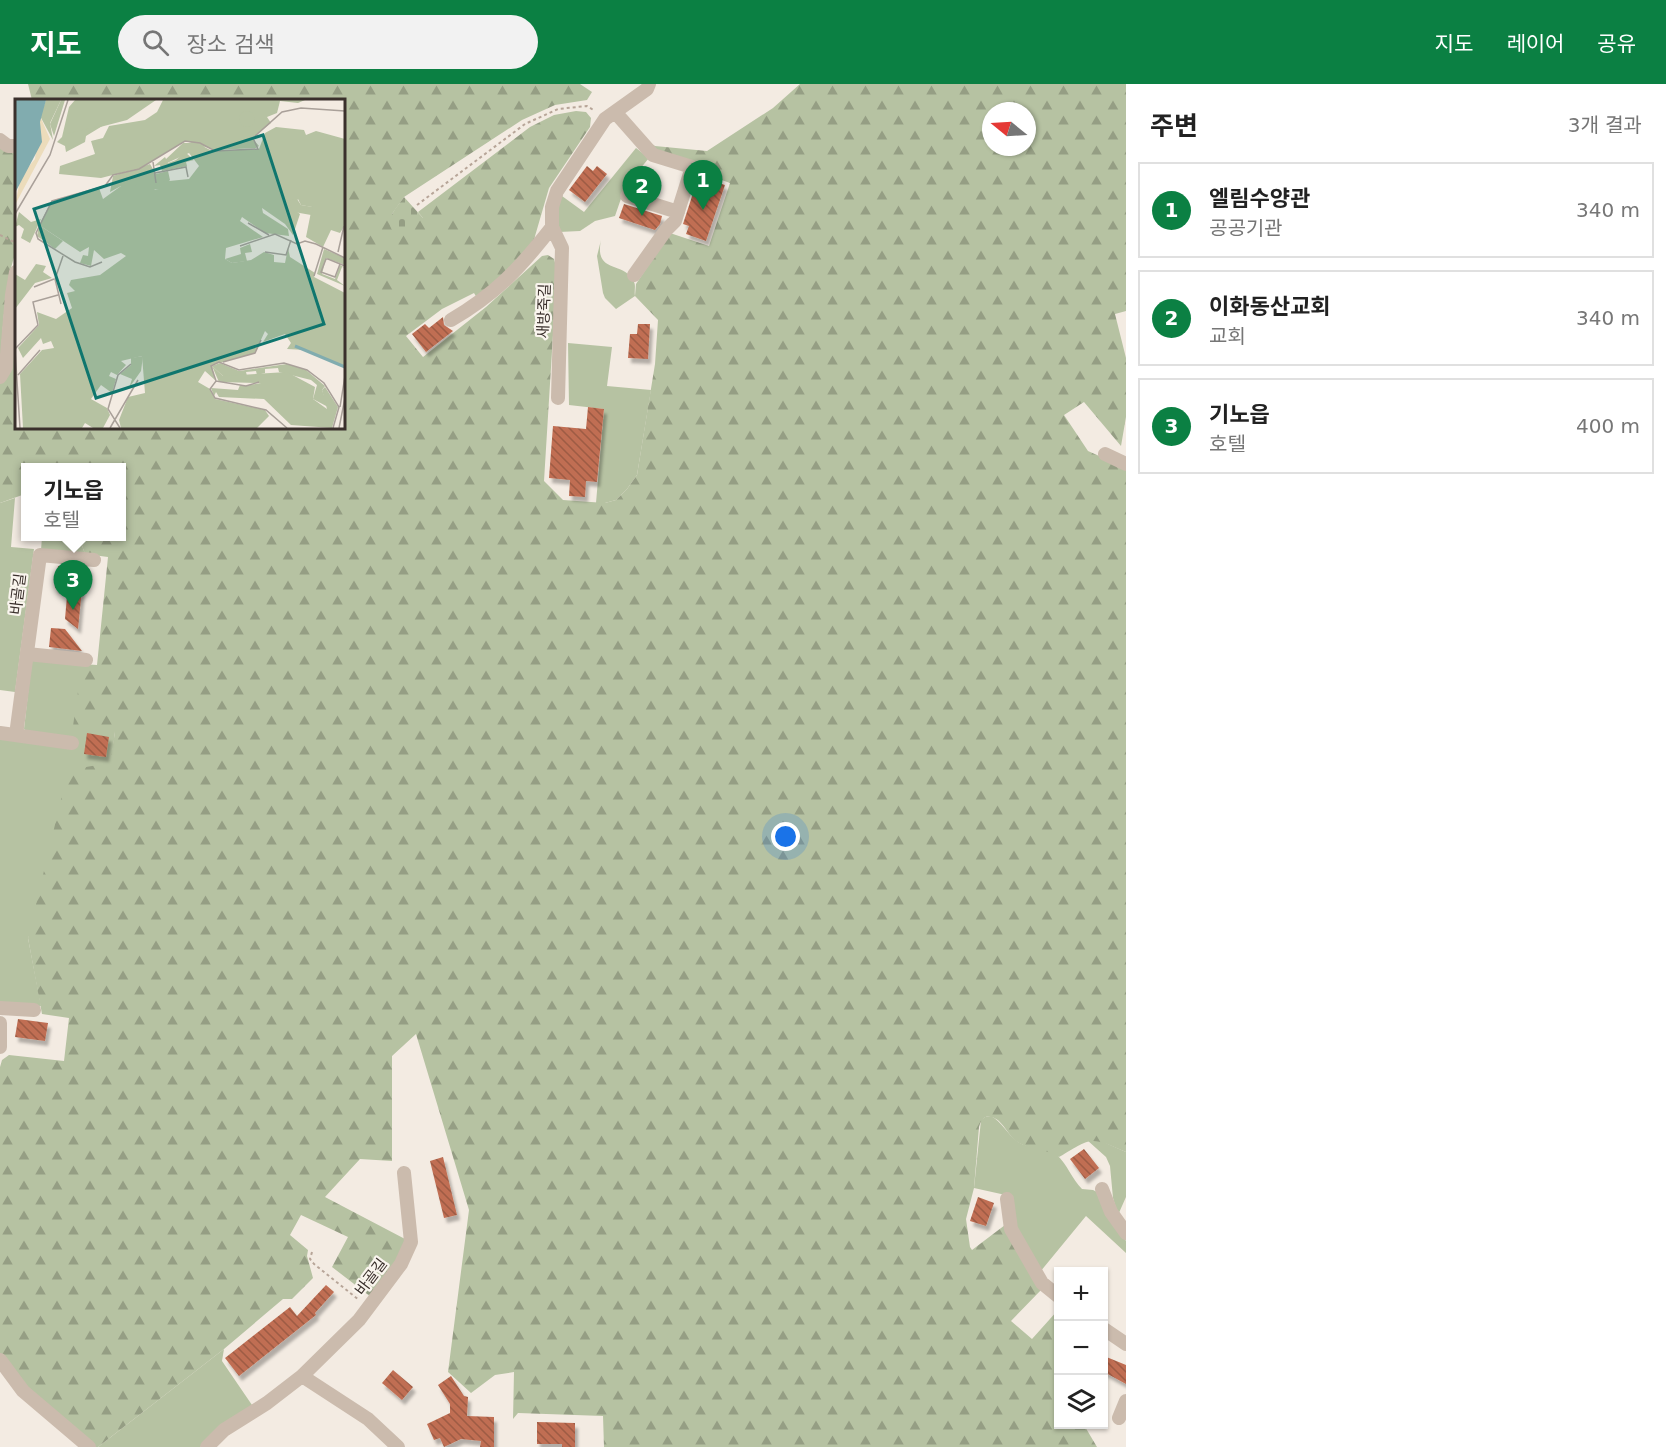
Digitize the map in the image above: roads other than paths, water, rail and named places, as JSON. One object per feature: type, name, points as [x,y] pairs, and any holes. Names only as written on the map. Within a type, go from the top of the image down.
[{"type":"lane","name":"새방죽길","points":[[558,398],[562,248],[552,227],[552,207],[557,192],[610,115],[647,88],[649,84]]},
{"type":"lane","points":[[610,115],[653,155],[692,167],[675,221],[634,275]]},
{"type":"lane","points":[[0,140],[8,146],[15,146]]},
{"type":"lane","points":[[627,196],[678,212]]},
{"type":"lane","points":[[451,320],[494,292],[528,258],[552,227]]},
{"type":"lane","points":[[0,377],[6,367],[15,279]]},
{"type":"lane","points":[[1105,454],[1126,464]]},
{"type":"lane","name":"바골길","points":[[16,735],[40,555],[94,560]]},
{"type":"lane","points":[[27,654],[86,660]]},
{"type":"lane","points":[[0,733],[72,742]]},
{"type":"lane","points":[[0,1008],[34,1010]]},
{"type":"lane","points":[[0,1023],[0,1047]]},
{"type":"lane","name":"바골길","points":[[207,1447],[224,1431],[302,1376],[351,1329],[401,1264],[409,1249],[411,1236],[404,1173]]},
{"type":"lane","points":[[1102,1189],[1112,1212],[1126,1233]]},
{"type":"lane","points":[[1007,1199],[1011,1229],[1042,1283],[1054,1292]]},
{"type":"lane","points":[[1108,1332],[1126,1344]]},
{"type":"lane","points":[[0,1360],[23,1391],[89,1447]]},
{"type":"lane","points":[[302,1376],[368,1419],[398,1447]]},
{"type":"lane","points":[[1119,1418],[1126,1401]]},
{"type":"place","name":"엘림수양관","points":[[703,210]]},
{"type":"place","name":"이화동산교회","points":[[642,216]]},
{"type":"place","name":"기노읍","points":[[73,610]]}]
